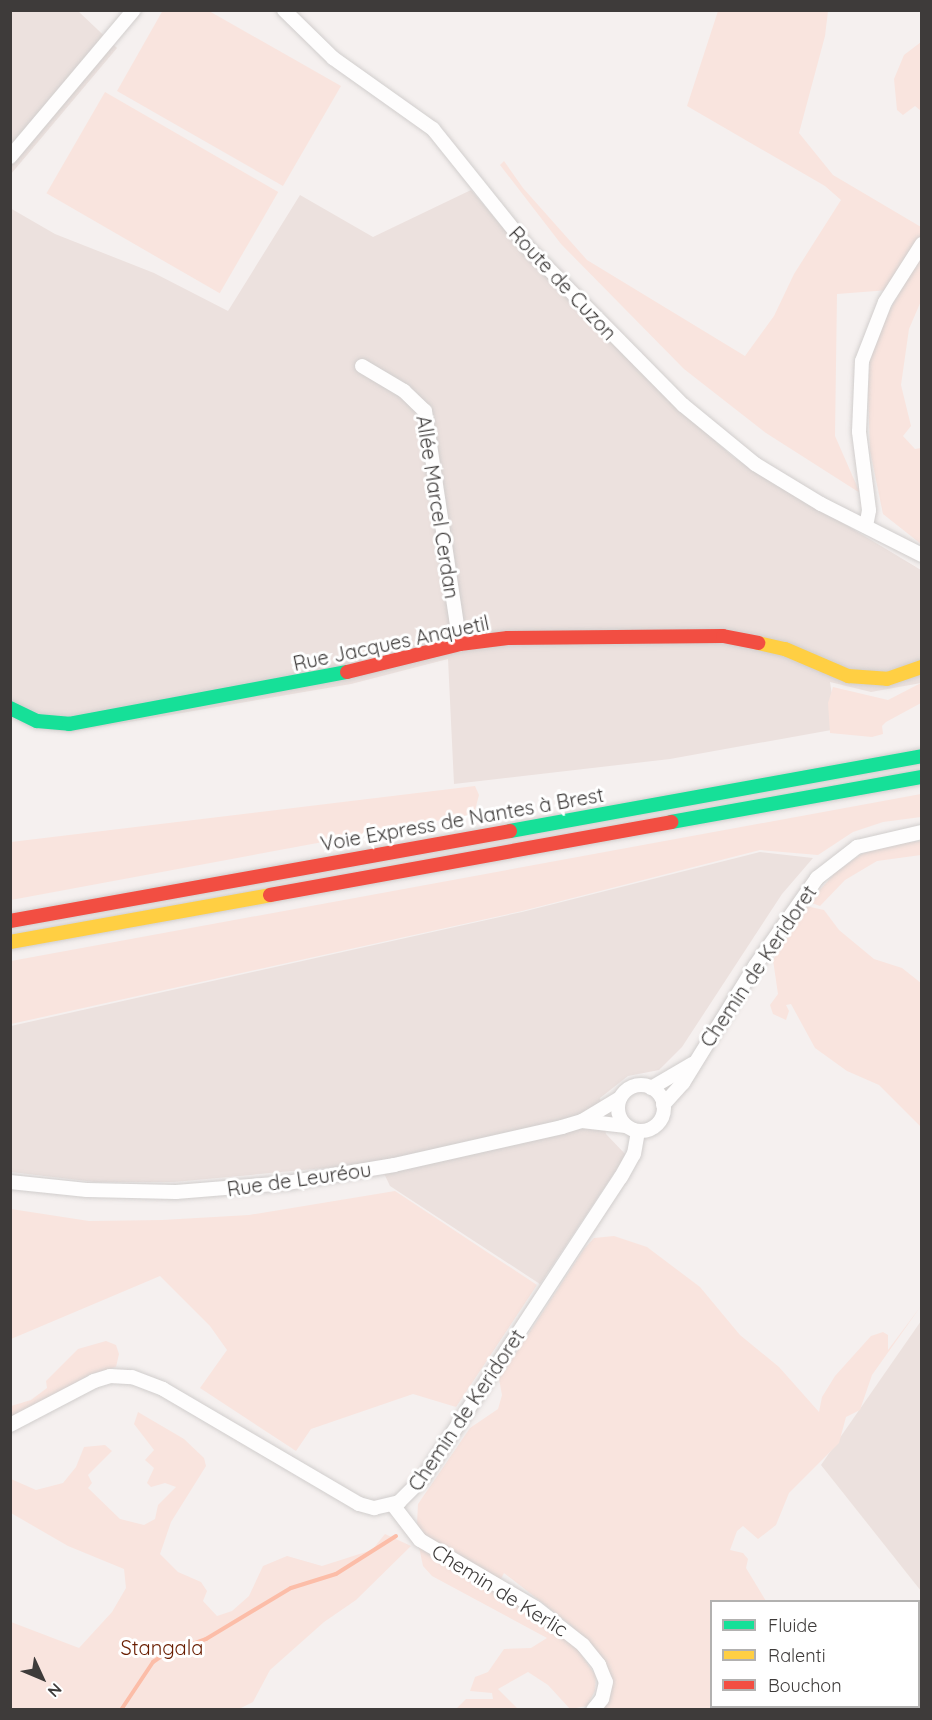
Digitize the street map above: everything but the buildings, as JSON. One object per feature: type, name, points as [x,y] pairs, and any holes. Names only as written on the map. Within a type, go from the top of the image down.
[{"type":"main road","name":"Rue Jacques Anquetil","points":[[10,708],[37,721],[69,724],[330,677],[460,644],[508,638],[723,636],[785,649],[848,676],[887,679],[921,668]]},
{"type":"main road","points":[[706,795],[898,745]]},
{"type":"main road","name":"Voie Express de Nantes à Brest","points":[[10,921],[921,756]]},
{"type":"main road","name":"Voie Express de Nantes à Brest","points":[[10,942],[921,777]]},
{"type":"street","points":[[10,157],[134,10]]},
{"type":"street","name":"Route de Cuzon","points":[[284,10],[326,53],[433,129],[529,249],[683,405],[755,464],[921,555]]},
{"type":"street","points":[[866,526],[869,510],[859,432],[862,361],[885,302],[921,244]]},
{"type":"street","name":"Allée Marcel Cerdan","points":[[362,366],[404,390],[425,411],[460,644]]},
{"type":"street","name":"Chemin de Keridoret","points":[[663,1105],[683,1083],[693,1062],[781,926],[825,870],[857,847],[921,832]]},
{"type":"street","name":"Chemin de Keridoret","points":[[651,1088],[693,1062]]},
{"type":"street","points":[[635,1086],[651,1088],[663,1105],[657,1124],[632,1128],[618,1113],[620,1098],[635,1086]]},
{"type":"street","name":"Rue de Leuréou","points":[[10,1182],[114,1191],[246,1189],[394,1166],[582,1121],[620,1098]]},
{"type":"street","name":"Rue de Leuréou","points":[[582,1121],[632,1128]]},
{"type":"street","name":"Chemin de Keridoret","points":[[10,1425],[101,1378],[120,1376],[141,1380],[359,1504],[374,1508],[393,1505],[409,1495],[423,1478],[630,1162],[632,1128]]},
{"type":"street","name":"Chemin de Kerlic","points":[[393,1505],[420,1540],[536,1608],[583,1645],[599,1665],[606,1682],[602,1699],[593,1710]]},
{"type":"shaded area","points":[[11,11],[78,11],[117,48],[11,174]]},
{"type":"shaded area","points":[[471,190],[522,250],[649,381],[733,457],[921,570],[921,683],[871,692],[830,682],[837,729],[670,759],[454,784],[448,659],[351,684],[70,732],[36,728],[10,716],[10,208],[55,234],[154,273],[228,311],[300,195],[373,237]]},
{"type":"shaded area","points":[[760,852],[813,858],[782,894],[682,1047],[659,1070],[628,1076],[600,1098],[606,1134],[626,1155],[540,1284],[390,1186],[379,1163],[174,1182],[95,1182],[11,1172],[11,1026],[522,912]]},
{"type":"shaded area","points":[[921,1321],[921,1591],[821,1465]]},
{"type":"green space","points":[[163,10],[209,11],[341,86],[283,186],[117,91]]},
{"type":"green space","points":[[718,11],[828,11],[825,36],[799,133],[833,175],[921,227],[921,239],[889,290],[837,294],[835,436],[860,493],[766,433],[684,369],[561,244],[500,165],[504,161],[523,188],[587,260],[745,356],[774,316],[794,274],[841,200],[825,186],[687,106]]},
{"type":"green space","points":[[921,42],[921,111],[915,106],[903,115],[897,110],[894,79],[904,55]]},
{"type":"green space","points":[[105,92],[278,192],[220,293],[47,193]]},
{"type":"green space","points":[[921,253],[921,301],[909,329],[901,385],[911,426],[903,436],[915,449],[921,448],[921,544],[883,514],[870,451],[868,392],[871,345]]},
{"type":"green space","points":[[921,683],[921,703],[886,722],[882,726],[883,734],[872,737],[830,733],[828,703],[833,687],[888,700]]},
{"type":"green space","points":[[475,786],[479,795],[474,814],[11,900],[11,842]]},
{"type":"green space","points":[[921,794],[921,817],[883,822],[853,832],[818,855],[760,850],[522,911],[11,1024],[11,961]]},
{"type":"green space","points":[[921,841],[921,855],[877,861],[845,880],[820,906],[809,902],[835,873],[860,855],[882,846]]},
{"type":"green space","points":[[806,906],[824,910],[839,930],[874,959],[902,968],[921,983],[921,1127],[879,1085],[847,1071],[815,1048],[791,1004],[786,1005],[789,1011],[786,1020],[773,1014],[770,1005],[778,994],[773,960]]},
{"type":"green space","points":[[395,1191],[537,1285],[456,1407],[413,1394],[311,1429],[296,1451],[200,1388],[227,1350],[210,1326],[160,1276],[11,1339],[11,1209],[89,1221],[162,1220],[249,1215]]},
{"type":"green space","points":[[614,1236],[647,1247],[700,1287],[740,1335],[779,1367],[819,1412],[822,1397],[835,1376],[871,1336],[883,1332],[888,1335],[888,1350],[921,1306],[872,1375],[860,1410],[846,1417],[839,1443],[789,1493],[776,1525],[758,1539],[743,1526],[737,1531],[730,1550],[743,1553],[748,1559],[746,1568],[765,1600],[710,1600],[710,1708],[813,1709],[600,1709],[609,1698],[611,1677],[571,1625],[504,1573],[495,1590],[532,1612],[575,1646],[596,1676],[595,1691],[587,1706],[570,1709],[548,1685],[528,1672],[498,1689],[518,1709],[456,1709],[466,1699],[493,1699],[492,1693],[470,1691],[475,1677],[488,1672],[504,1649],[531,1648],[547,1638],[432,1576],[423,1566],[419,1547],[453,1553],[429,1540],[417,1524],[418,1504],[470,1428],[498,1409],[502,1395],[499,1379],[584,1249],[594,1238]]},
{"type":"green space","points":[[106,1341],[116,1345],[119,1354],[116,1367],[91,1374],[11,1420],[11,1406],[31,1400],[47,1388],[46,1381],[78,1349]]},
{"type":"green space","name":"Stangala","points":[[138,1412],[184,1439],[204,1458],[206,1466],[171,1522],[160,1554],[178,1572],[201,1582],[207,1591],[203,1601],[217,1616],[232,1611],[249,1596],[263,1566],[287,1556],[322,1566],[372,1550],[385,1534],[411,1546],[356,1600],[324,1622],[270,1670],[253,1702],[239,1709],[11,1709],[11,1622],[79,1648],[112,1612],[126,1588],[124,1569],[68,1546],[11,1513],[11,1479],[36,1490],[63,1483],[76,1467],[84,1447],[105,1445],[112,1451],[88,1475],[92,1483],[88,1488],[120,1519],[144,1525],[155,1519],[158,1505],[176,1487],[165,1483],[151,1487],[147,1483],[154,1468],[145,1460],[154,1450],[134,1424]]},
{"type":"waterway","points":[[121,1710],[153,1662],[165,1654],[206,1639],[291,1588],[336,1574],[396,1536]]},
{"type":"traffic: fast","points":[[10,708],[37,721],[69,724],[347,672]]},
{"type":"traffic: fast","points":[[510,831],[922,756]]},
{"type":"traffic: fast","points":[[671,822],[922,777]]},
{"type":"traffic: slow","points":[[758,643],[785,649],[848,676],[887,679],[922,667]]},
{"type":"traffic: slow","points":[[10,942],[270,895]]},
{"type":"traffic: jam","points":[[347,672],[460,644],[508,638],[723,636],[758,643]]},
{"type":"traffic: jam","points":[[270,895],[671,822]]},
{"type":"traffic: jam","points":[[10,921],[510,831]]}]
